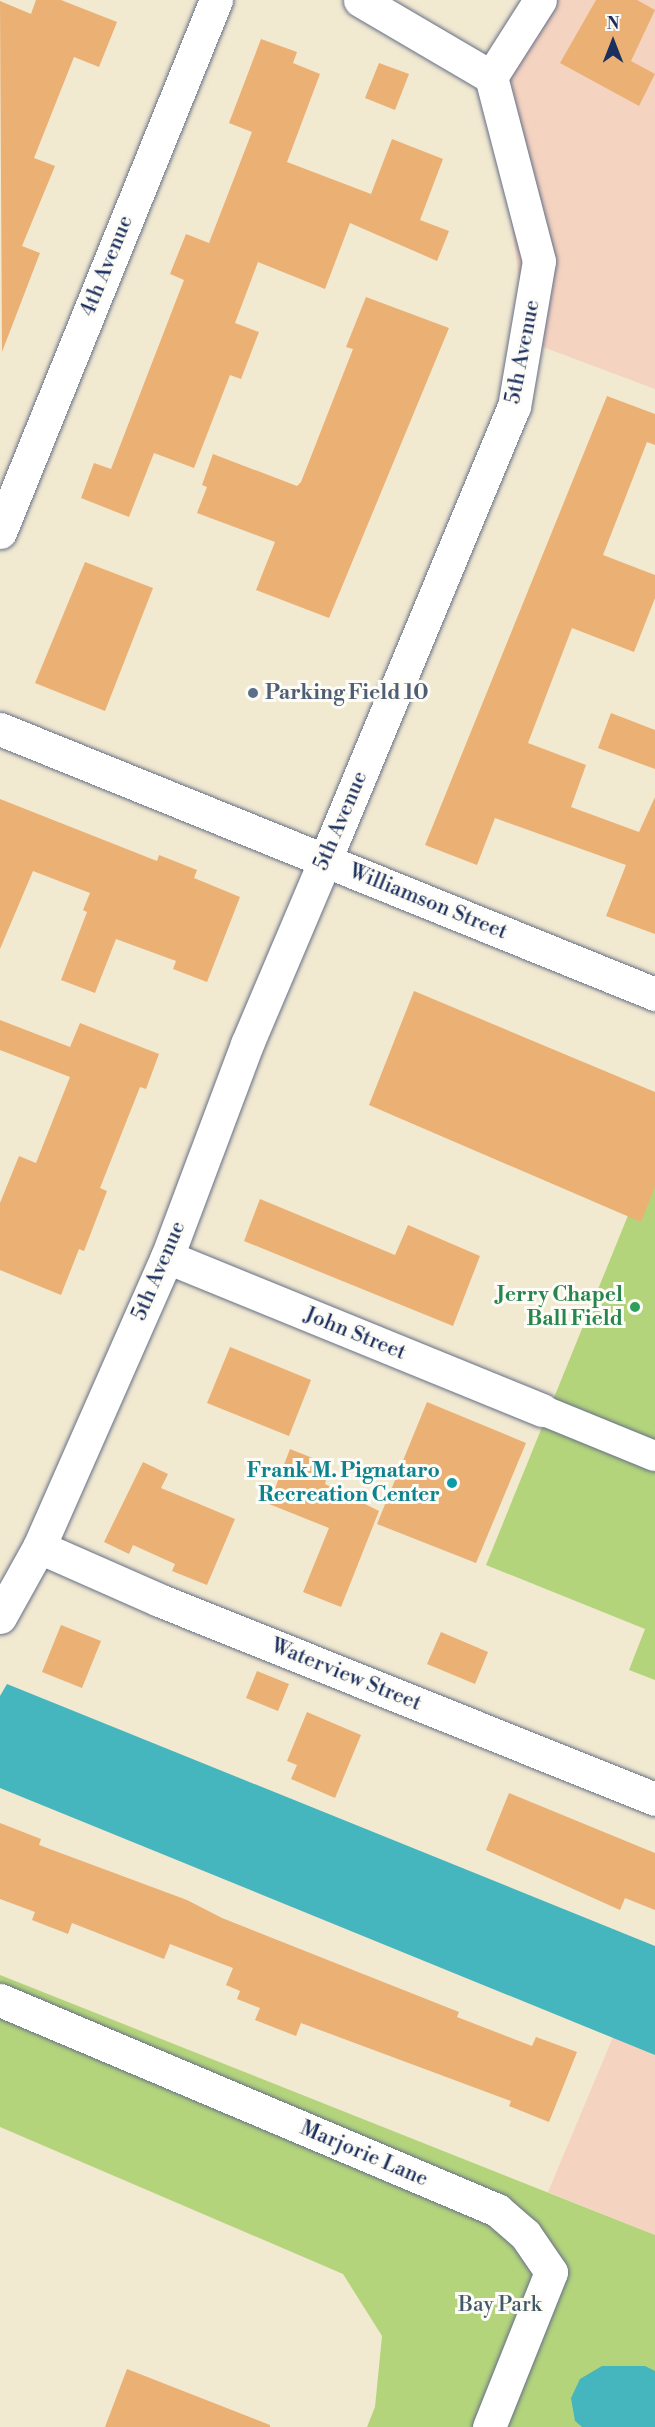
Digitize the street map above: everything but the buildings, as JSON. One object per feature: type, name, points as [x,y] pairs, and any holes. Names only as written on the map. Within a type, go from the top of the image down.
[{"type":"street","name":"4th Avenue","points":[[0,532],[216,0]]},
{"type":"street","points":[[360,0],[491,77],[540,0]]},
{"type":"street","name":"5th Avenue","points":[[0,1617],[39,1547],[167,1257],[247,1044],[514,407],[539,261],[491,77]]},
{"type":"street","name":"Williamson Street","points":[[0,729],[655,994]]},
{"type":"street","name":"John Street","points":[[167,1257],[542,1410]]},
{"type":"street","points":[[542,1410],[655,1456]]},
{"type":"street","name":"Waterview Street","points":[[39,1547],[159,1600],[655,1798]]},
{"type":"street","name":"Marjorie Lane","points":[[0,2000],[497,2210],[518,2228],[551,2272],[489,2427]]},
{"type":"shaded area","points":[[546,0],[655,0],[655,389],[527,341],[498,117],[525,31]]},
{"type":"shaded area","points":[[613,2037],[655,2055],[655,2235],[548,2192]]},
{"type":"green space","points":[[655,1149],[655,1680],[629,1670],[645,1629],[486,1565]]},
{"type":"green space","name":"Bay Park","points":[[0,1975],[655,2235],[655,2427],[367,2427],[375,2407],[382,2336],[343,2274],[0,2127]]},
{"type":"water","points":[[7,1684],[655,1946],[655,2055],[0,1788],[0,1696]]},
{"type":"water","points":[[602,2366],[645,2366],[655,2371],[655,2427],[582,2427],[575,2421],[571,2398],[580,2379]]},
{"type":"place","name":"Parking Field 10","points":[[253,693]]},
{"type":"place","name":"Jerry Chapel Ball Field","points":[[635,1307]]},
{"type":"place","name":"Frank M. Pignataro Recreation Center","points":[[452,1483]]}]
